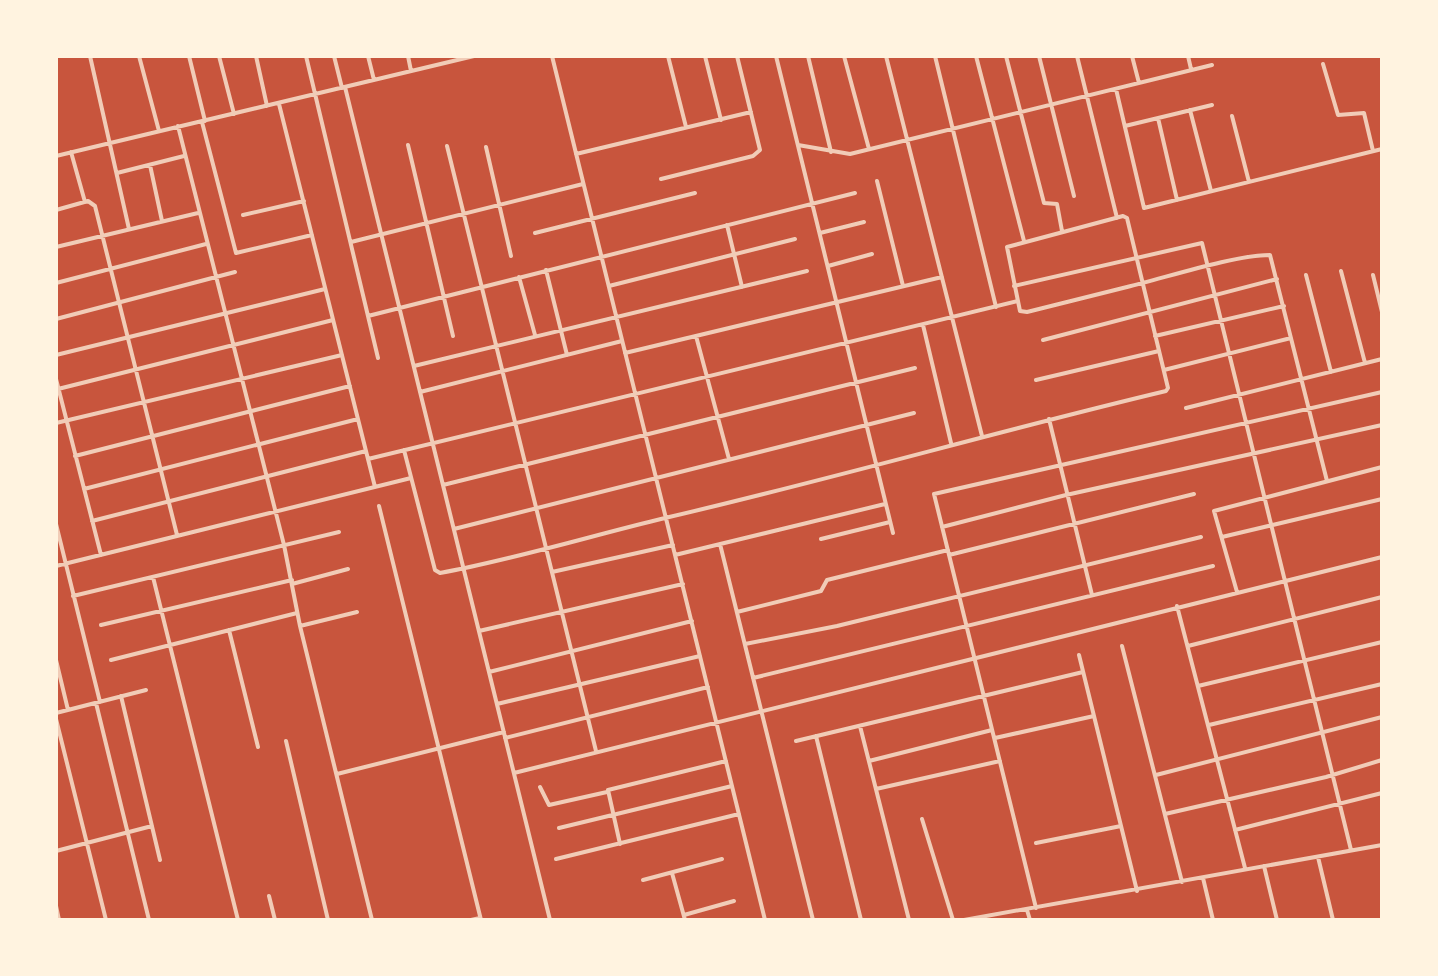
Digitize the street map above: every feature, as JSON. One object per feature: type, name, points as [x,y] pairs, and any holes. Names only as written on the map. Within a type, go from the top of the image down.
[{"type":"street","points":[[90,56],[129,229]]},
{"type":"street","points":[[139,56],[159,131]]},
{"type":"street","points":[[189,56],[236,253],[312,235]]},
{"type":"street","points":[[219,56],[234,114]]},
{"type":"street","points":[[256,56],[267,106]]},
{"type":"street","points":[[306,56],[378,358]]},
{"type":"street","points":[[334,56],[381,234],[550,920]]},
{"type":"street","points":[[368,56],[374,80]]},
{"type":"street","points":[[408,56],[411,71]]},
{"type":"street","points":[[56,156],[279,104],[452,58],[474,56]]},
{"type":"street","points":[[552,56],[765,920]]},
{"type":"street","points":[[668,56],[686,128]]},
{"type":"street","points":[[705,56],[721,120]]},
{"type":"street","points":[[661,179],[758,154],[759,145],[737,56]]},
{"type":"street","points":[[776,56],[893,533]]},
{"type":"street","points":[[808,56],[831,152]]},
{"type":"street","points":[[844,56],[869,149]]},
{"type":"street","points":[[886,56],[982,436]]},
{"type":"street","points":[[935,56],[996,307]]},
{"type":"street","points":[[976,56],[1024,241]]},
{"type":"street","points":[[1006,56],[1044,203],[1057,204],[1062,232]]},
{"type":"street","points":[[1039,56],[1074,196]]},
{"type":"street","points":[[1077,56],[1117,218]]},
{"type":"street","points":[[1132,56],[1139,83]]},
{"type":"street","points":[[1188,56],[1192,70]]},
{"type":"street","points":[[1323,64],[1338,115],[1364,113],[1373,151]]},
{"type":"street","points":[[798,144],[850,154],[1212,65]]},
{"type":"street","points":[[1116,89],[1144,208],[1382,150]]},
{"type":"street","points":[[279,104],[375,487]]},
{"type":"street","points":[[1125,126],[1212,105]]},
{"type":"street","points":[[1190,110],[1211,191]]},
{"type":"street","points":[[576,154],[751,112]]},
{"type":"street","points":[[1232,116],[1249,182]]},
{"type":"street","points":[[1158,118],[1177,200]]},
{"type":"street","points":[[178,126],[284,545],[300,626],[372,920]]},
{"type":"street","points":[[408,145],[453,336]]},
{"type":"street","points":[[447,146],[596,751]]},
{"type":"street","points":[[486,147],[511,256]]},
{"type":"street","points":[[71,152],[85,202]]},
{"type":"street","points":[[117,173],[184,156]]},
{"type":"street","points":[[150,165],[162,221]]},
{"type":"street","points":[[877,181],[903,286]]},
{"type":"street","points":[[351,242],[583,184]]},
{"type":"street","points":[[535,233],[695,193]]},
{"type":"street","points":[[368,316],[855,193]]},
{"type":"street","points":[[243,215],[304,201]]},
{"type":"street","points":[[56,210],[85,202],[93,203],[177,535]]},
{"type":"street","points":[[56,247],[198,213]]},
{"type":"street","points":[[404,450],[436,572],[464,569],[876,467],[951,443],[1168,390],[1164,370],[1155,336],[1150,313],[1143,284],[1137,257],[1127,218],[1007,247],[1014,286],[1024,313],[1143,284],[1208,268],[1267,254],[1271,257],[1277,279],[1327,481]]},
{"type":"street","points":[[819,233],[864,222]]},
{"type":"street","points":[[727,225],[742,287]]},
{"type":"street","points":[[609,286],[795,239]]},
{"type":"street","points":[[1014,286],[1200,242],[1351,850]]},
{"type":"street","points":[[56,283],[206,244]]},
{"type":"street","points":[[828,266],[872,254]]},
{"type":"street","points":[[546,270],[567,355]]},
{"type":"street","points":[[414,366],[807,271]]},
{"type":"street","points":[[1341,271],[1365,363]]},
{"type":"street","points":[[56,319],[235,272]]},
{"type":"street","points":[[1306,275],[1331,372]]},
{"type":"street","points":[[1373,275],[1382,312]]},
{"type":"street","points":[[519,277],[535,335]]},
{"type":"street","points":[[625,353],[942,277]]},
{"type":"street","points":[[1043,340],[1277,279]]},
{"type":"street","points":[[56,355],[325,289]]},
{"type":"street","points":[[368,459],[1018,301]]},
{"type":"street","points":[[1155,336],[1284,306]]},
{"type":"street","points":[[58,389],[333,320]]},
{"type":"street","points":[[922,324],[951,443]]},
{"type":"street","points":[[696,336],[729,459]]},
{"type":"street","points":[[1164,370],[1291,338]]},
{"type":"street","points":[[420,392],[622,341]]},
{"type":"street","points":[[1036,380],[1159,351]]},
{"type":"street","points":[[56,423],[342,355]]},
{"type":"street","points":[[1186,408],[1382,359]]},
{"type":"street","points":[[443,485],[915,368]]},
{"type":"street","points":[[56,379],[101,555]]},
{"type":"street","points":[[75,456],[350,386]]},
{"type":"street","points":[[1036,908],[934,494],[1382,392]]},
{"type":"street","points":[[454,529],[914,413]]},
{"type":"street","points":[[84,489],[257,442],[358,419]]},
{"type":"street","points":[[1049,419],[1092,595]]},
{"type":"street","points":[[942,527],[1066,495],[1382,425]]},
{"type":"street","points":[[92,521],[366,451]]},
{"type":"street","points":[[1237,592],[1214,511],[1382,467]]},
{"type":"street","points":[[56,566],[411,478]]},
{"type":"street","points":[[737,612],[821,591],[827,580],[1194,494]]},
{"type":"street","points":[[1222,537],[1382,499]]},
{"type":"street","points":[[675,555],[885,504]]},
{"type":"street","points":[[379,506],[480,919],[471,920]]},
{"type":"street","points":[[821,539],[890,522]]},
{"type":"street","points":[[56,524],[149,920]]},
{"type":"street","points":[[73,596],[339,532]]},
{"type":"street","points":[[745,644],[1201,537]]},
{"type":"street","points":[[720,544],[813,920]]},
{"type":"street","points":[[552,572],[673,545]]},
{"type":"street","points":[[514,773],[1382,557]]},
{"type":"street","points":[[753,678],[1213,566]]},
{"type":"street","points":[[101,625],[348,569]]},
{"type":"street","points":[[153,577],[238,920]]},
{"type":"street","points":[[479,631],[683,584]]},
{"type":"street","points":[[1188,646],[1382,597]]},
{"type":"street","points":[[1177,606],[1245,868]]},
{"type":"street","points":[[300,626],[357,612]]},
{"type":"street","points":[[111,660],[297,613]]},
{"type":"street","points":[[489,672],[692,621]]},
{"type":"street","points":[[229,630],[258,747]]},
{"type":"street","points":[[1198,686],[1382,642]]},
{"type":"street","points":[[1122,646],[1182,882]]},
{"type":"street","points":[[1079,655],[1137,891]]},
{"type":"street","points":[[497,704],[700,656]]},
{"type":"street","points":[[56,660],[68,710]]},
{"type":"street","points":[[796,741],[1083,672]]},
{"type":"street","points":[[1208,725],[1382,684]]},
{"type":"street","points":[[337,774],[708,687]]},
{"type":"street","points":[[56,713],[146,690]]},
{"type":"street","points":[[121,696],[160,860]]},
{"type":"street","points":[[994,738],[1094,716]]},
{"type":"street","points":[[1155,775],[1382,717]]},
{"type":"street","points":[[56,719],[106,920]]},
{"type":"street","points":[[860,726],[909,920]]},
{"type":"street","points":[[869,761],[992,730]]},
{"type":"street","points":[[816,736],[861,920]]},
{"type":"street","points":[[286,741],[328,920]]},
{"type":"street","points":[[1165,814],[1333,775],[1382,760]]},
{"type":"street","points":[[540,787],[549,805],[726,761]]},
{"type":"street","points":[[876,789],[1000,761]]},
{"type":"street","points":[[559,828],[732,786]]},
{"type":"street","points":[[607,792],[620,844]]},
{"type":"street","points":[[1235,830],[1382,793]]},
{"type":"street","points":[[556,859],[739,814]]},
{"type":"street","points":[[922,819],[953,920]]},
{"type":"street","points":[[56,851],[152,826]]},
{"type":"street","points":[[1036,843],[1121,826]]},
{"type":"street","points":[[964,920],[1382,845]]},
{"type":"street","points":[[1318,857],[1333,920]]},
{"type":"street","points":[[643,880],[722,859]]},
{"type":"street","points":[[1264,866],[1277,920]]},
{"type":"street","points":[[672,873],[684,917],[734,901]]},
{"type":"street","points":[[1203,878],[1213,920]]},
{"type":"street","points":[[269,896],[275,920]]},
{"type":"street","points":[[56,906],[59,920]]},
{"type":"street","points":[[1027,910],[1030,920]]}]
